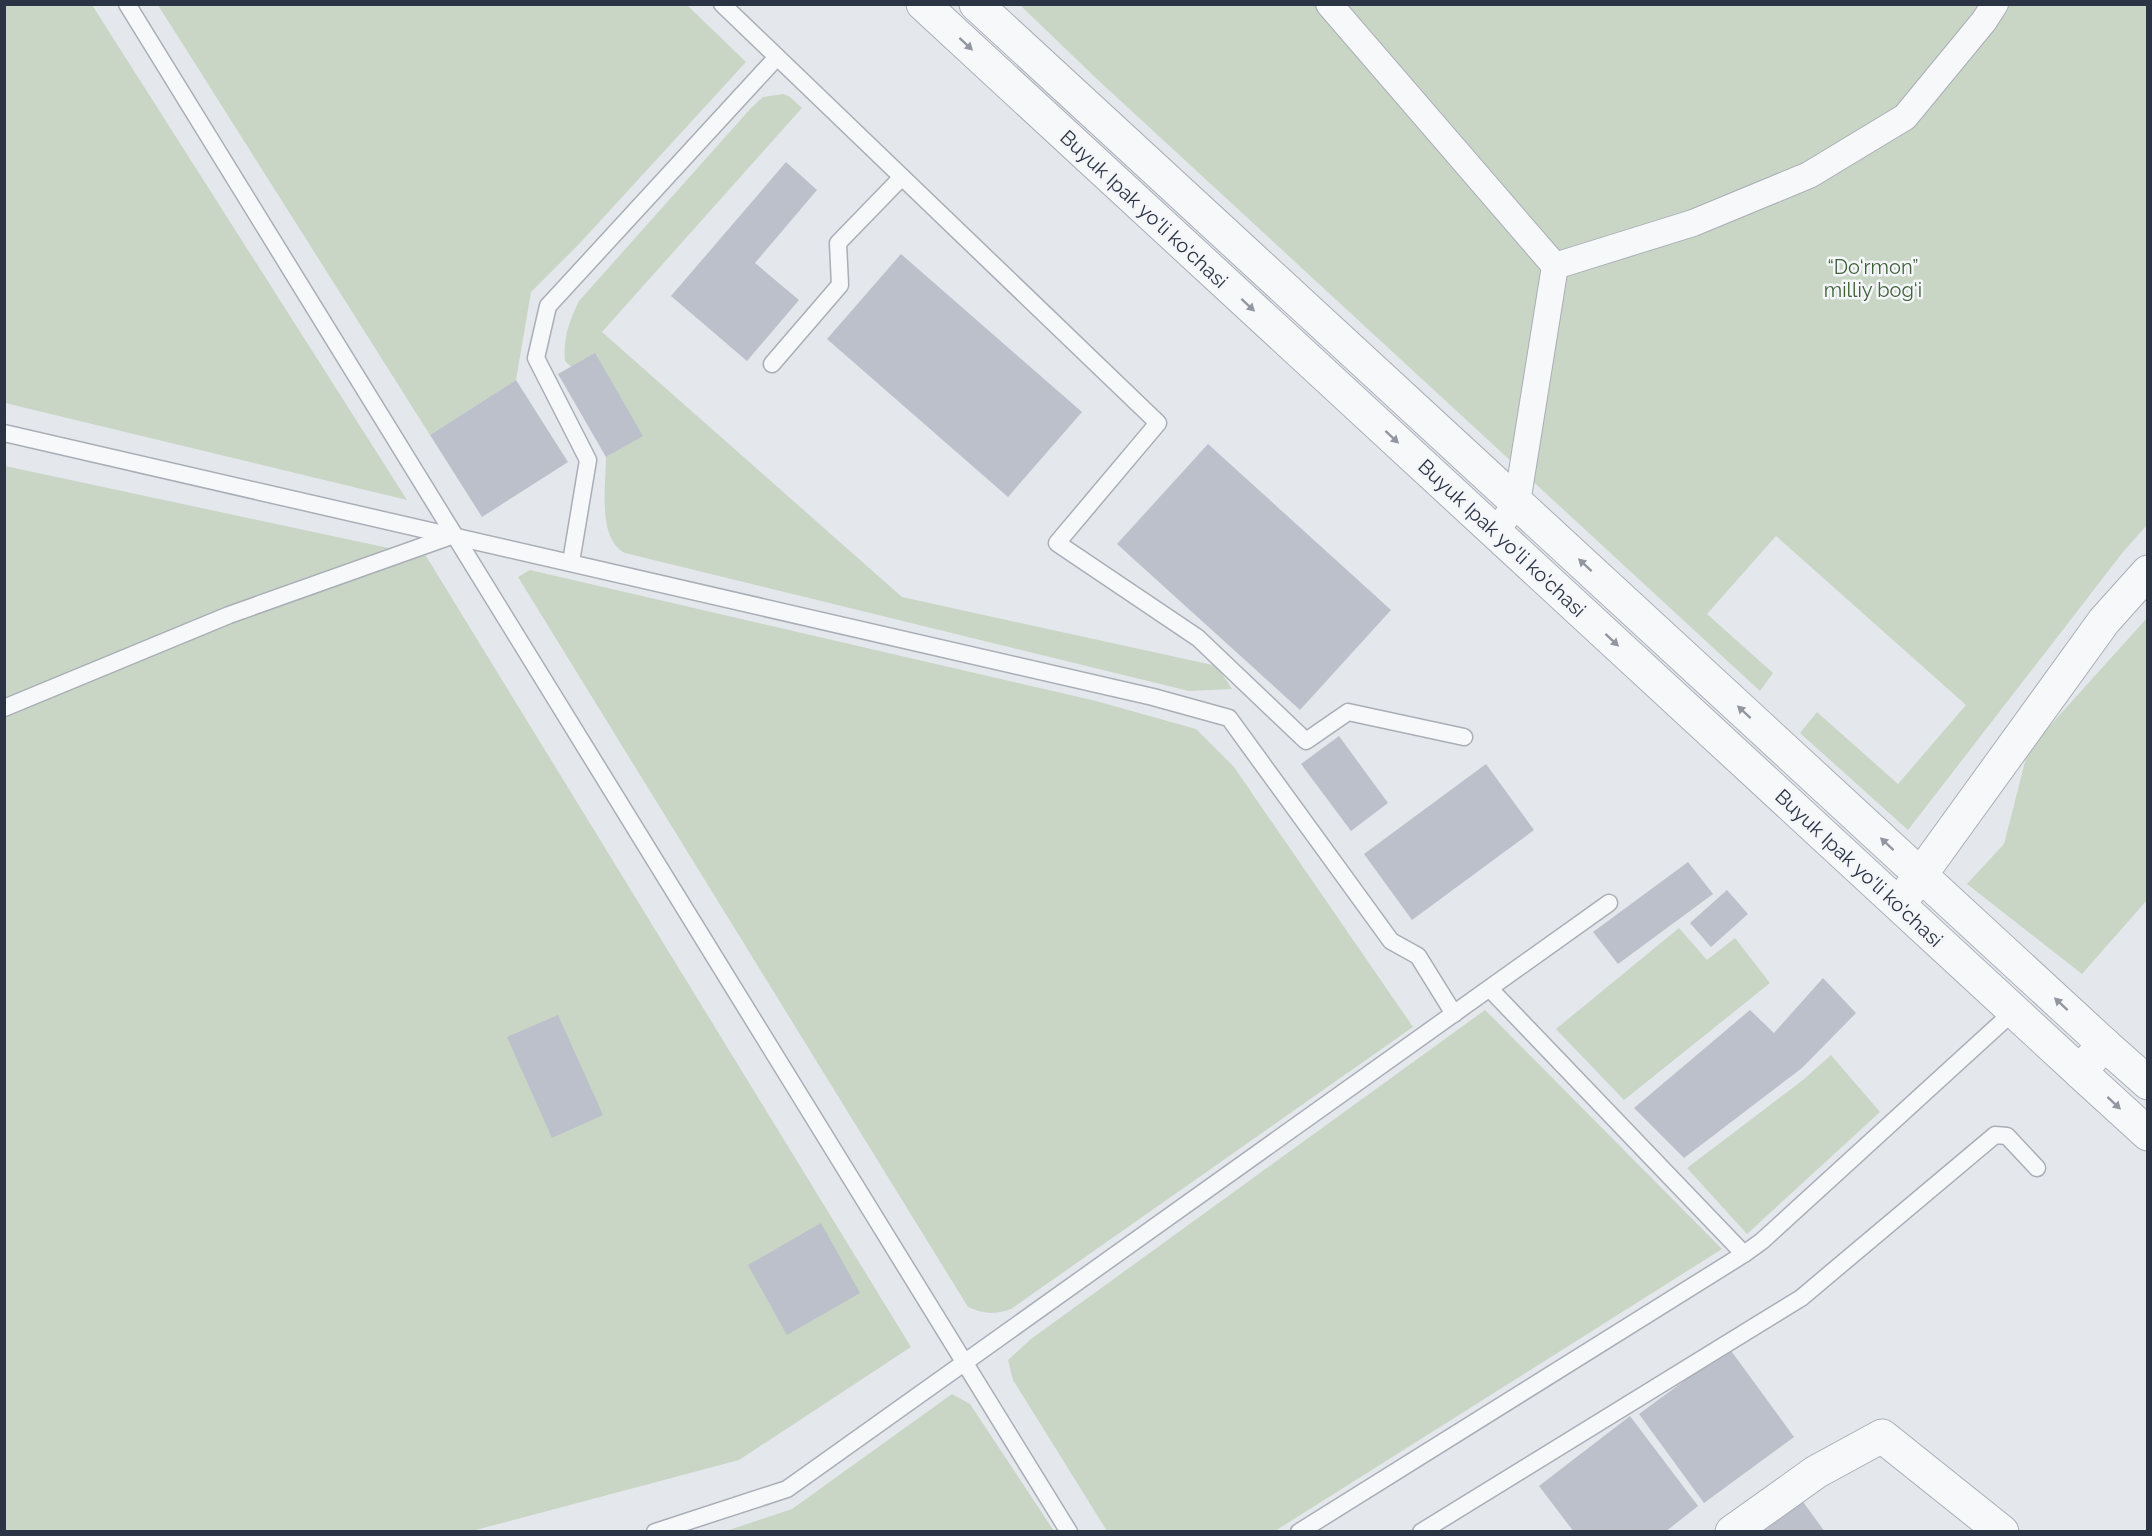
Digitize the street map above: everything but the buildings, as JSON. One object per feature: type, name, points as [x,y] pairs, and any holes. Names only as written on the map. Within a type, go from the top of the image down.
[{"type":"street","name":"Buyuk Ipak yo'li ko'chasi","points":[[923,4],[2148,1134]]},
{"type":"street","name":"Buyuk Ipak yo'li ko'chasi","points":[[976,4],[2148,1083]]},
{"type":"street","points":[[1329,4],[1555,266],[1517,503],[1494,532]]},
{"type":"street","points":[[1555,266],[1693,223],[1818,169],[1905,117],[1984,21],[1995,4]]},
{"type":"street","points":[[1899,905],[2104,621],[2148,572]]},
{"type":"street","points":[[2080,1072],[2104,1044]]},
{"type":"street","points":[[1732,1532],[1816,1472],[1882,1436],[2002,1532]]},
{"type":"lane","points":[[127,4],[1070,1532]]},
{"type":"lane","points":[[722,4],[1158,423],[1057,543],[1198,638],[1306,741],[1348,712],[1464,737]]},
{"type":"lane","points":[[571,562],[588,460],[536,358],[548,306],[777,57]]},
{"type":"lane","points":[[772,364],[840,285],[838,243],[902,177]]},
{"type":"lane","points":[[4,433],[1153,697],[1229,718],[1391,941],[1418,956],[1454,1014]]},
{"type":"lane","points":[[4,708],[229,615],[454,535]]},
{"type":"lane","points":[[655,1532],[787,1489],[1609,903]]},
{"type":"lane","points":[[1490,989],[1744,1254]]},
{"type":"lane","points":[[1299,1532],[1762,1241],[2014,1011]]},
{"type":"lane","points":[[1421,1532],[1801,1298],[1995,1135],[2007,1136],[2037,1167]]},
{"type":"green space","points":[[5,4],[92,5],[407,500],[5,403]]},
{"type":"green space","points":[[158,5],[687,5],[746,62],[580,243],[531,292],[516,380],[430,435]]},
{"type":"green space","name":"“Do‘rmon” milliy bog‘i","points":[[1020,5],[2147,5],[2147,525],[2123,552],[1908,830],[1800,733],[1817,712],[1898,784],[1966,705],[1776,536],[1707,614],[1773,673],[1760,691],[1098,80]]},
{"type":"green space","points":[[784,94],[802,108],[602,332],[902,597],[1217,666],[1232,689],[1189,691],[625,553],[616,546],[610,536],[605,510],[606,457],[642,436],[565,361],[566,338],[572,316],[579,301],[751,108],[763,97]]},
{"type":"green space","points":[[5,466],[426,556],[911,1347],[739,1460],[472,1531],[5,1532]]},
{"type":"green space","points":[[530,570],[1096,701],[1196,729],[1234,767],[1413,1027],[1011,1309],[989,1313],[968,1307],[518,577]]},
{"type":"green space","points":[[2147,618],[2147,900],[2082,974],[1967,884],[2004,844],[2028,750]]},
{"type":"green space","points":[[1679,928],[1707,960],[1735,938],[1770,983],[1624,1100],[1556,1029]]},
{"type":"green space","points":[[1485,1010],[1722,1249],[1275,1531],[1107,1531],[1013,1380],[1008,1360],[1031,1339]]},
{"type":"green space","points":[[1831,1055],[1880,1112],[1747,1234],[1687,1168],[1803,1080]]},
{"type":"green space","points":[[952,1394],[970,1404],[1054,1531],[726,1531],[792,1509]]}]
